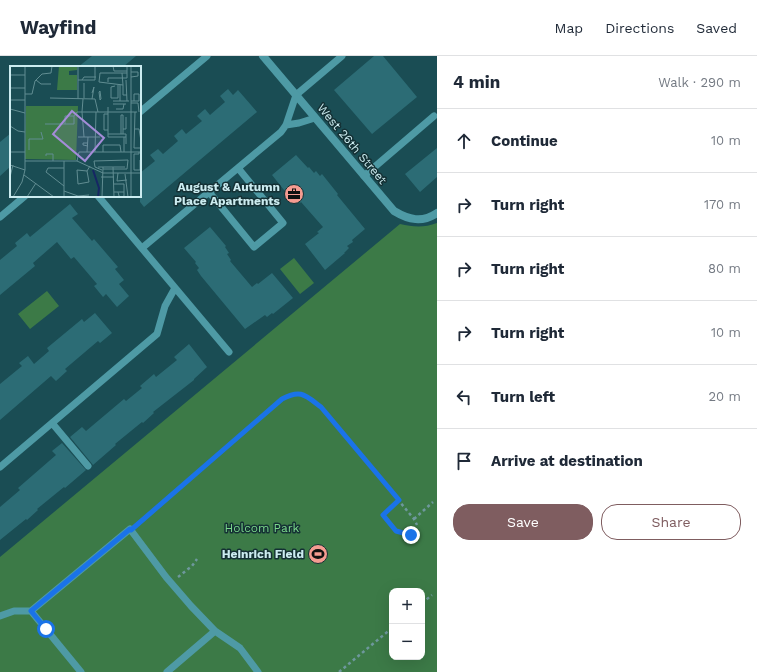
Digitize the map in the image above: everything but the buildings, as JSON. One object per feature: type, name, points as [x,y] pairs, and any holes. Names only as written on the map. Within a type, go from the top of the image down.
[{"type":"street","name":"West 26th Street","points":[[263,56],[394,212],[413,220],[423,219],[437,213]]},
{"type":"lane","points":[[141,111],[207,56]]},
{"type":"lane","points":[[142,248],[281,132],[286,125],[296,95],[342,56]]},
{"type":"lane","points":[[364,176],[434,116]]},
{"type":"lane","points":[[286,125],[315,118]]},
{"type":"lane","points":[[209,192],[254,247],[283,222],[238,168]]},
{"type":"lane","points":[[0,216],[24,197]]},
{"type":"lane","points":[[99,197],[229,352]]},
{"type":"lane","points":[[0,467],[157,334],[165,306],[175,288]]},
{"type":"lane","points":[[52,423],[88,466]]},
{"type":"lane","points":[[0,616],[14,611],[31,611],[130,529],[191,606],[215,631],[240,648],[258,672]]},
{"type":"lane","points":[[31,611],[81,672]]},
{"type":"lane","points":[[167,672],[215,631]]},
{"type":"path","points":[[131,530],[282,399],[297,393],[305,396],[321,407],[399,500],[417,525]]},
{"type":"path","points":[[399,500],[383,515],[396,531],[411,535]]},
{"type":"path","points":[[414,519],[433,502]]},
{"type":"path","points":[[171,582],[192,566],[197,560]]},
{"type":"path","points":[[425,601],[432,595]]},
{"type":"path","points":[[340,672],[389,631]]},
{"type":"green space","name":"Holcom Park","points":[[437,223],[437,672],[0,672],[0,557],[400,224],[409,226],[428,226]]},
{"type":"green space","points":[[294,258],[314,283],[300,294],[280,269]]},
{"type":"green space","points":[[47,291],[59,306],[30,329],[18,314]]},
{"type":"place","name":"August & Autumn Place Apartments","points":[[294,194]]},
{"type":"place","name":"Heinrich Field","points":[[318,554]]},
{"type":"route","points":[[46,629],[31,611],[130,529],[131,530],[282,399],[297,393],[312,400],[321,407],[399,500],[383,515],[396,531],[411,535]]}]
